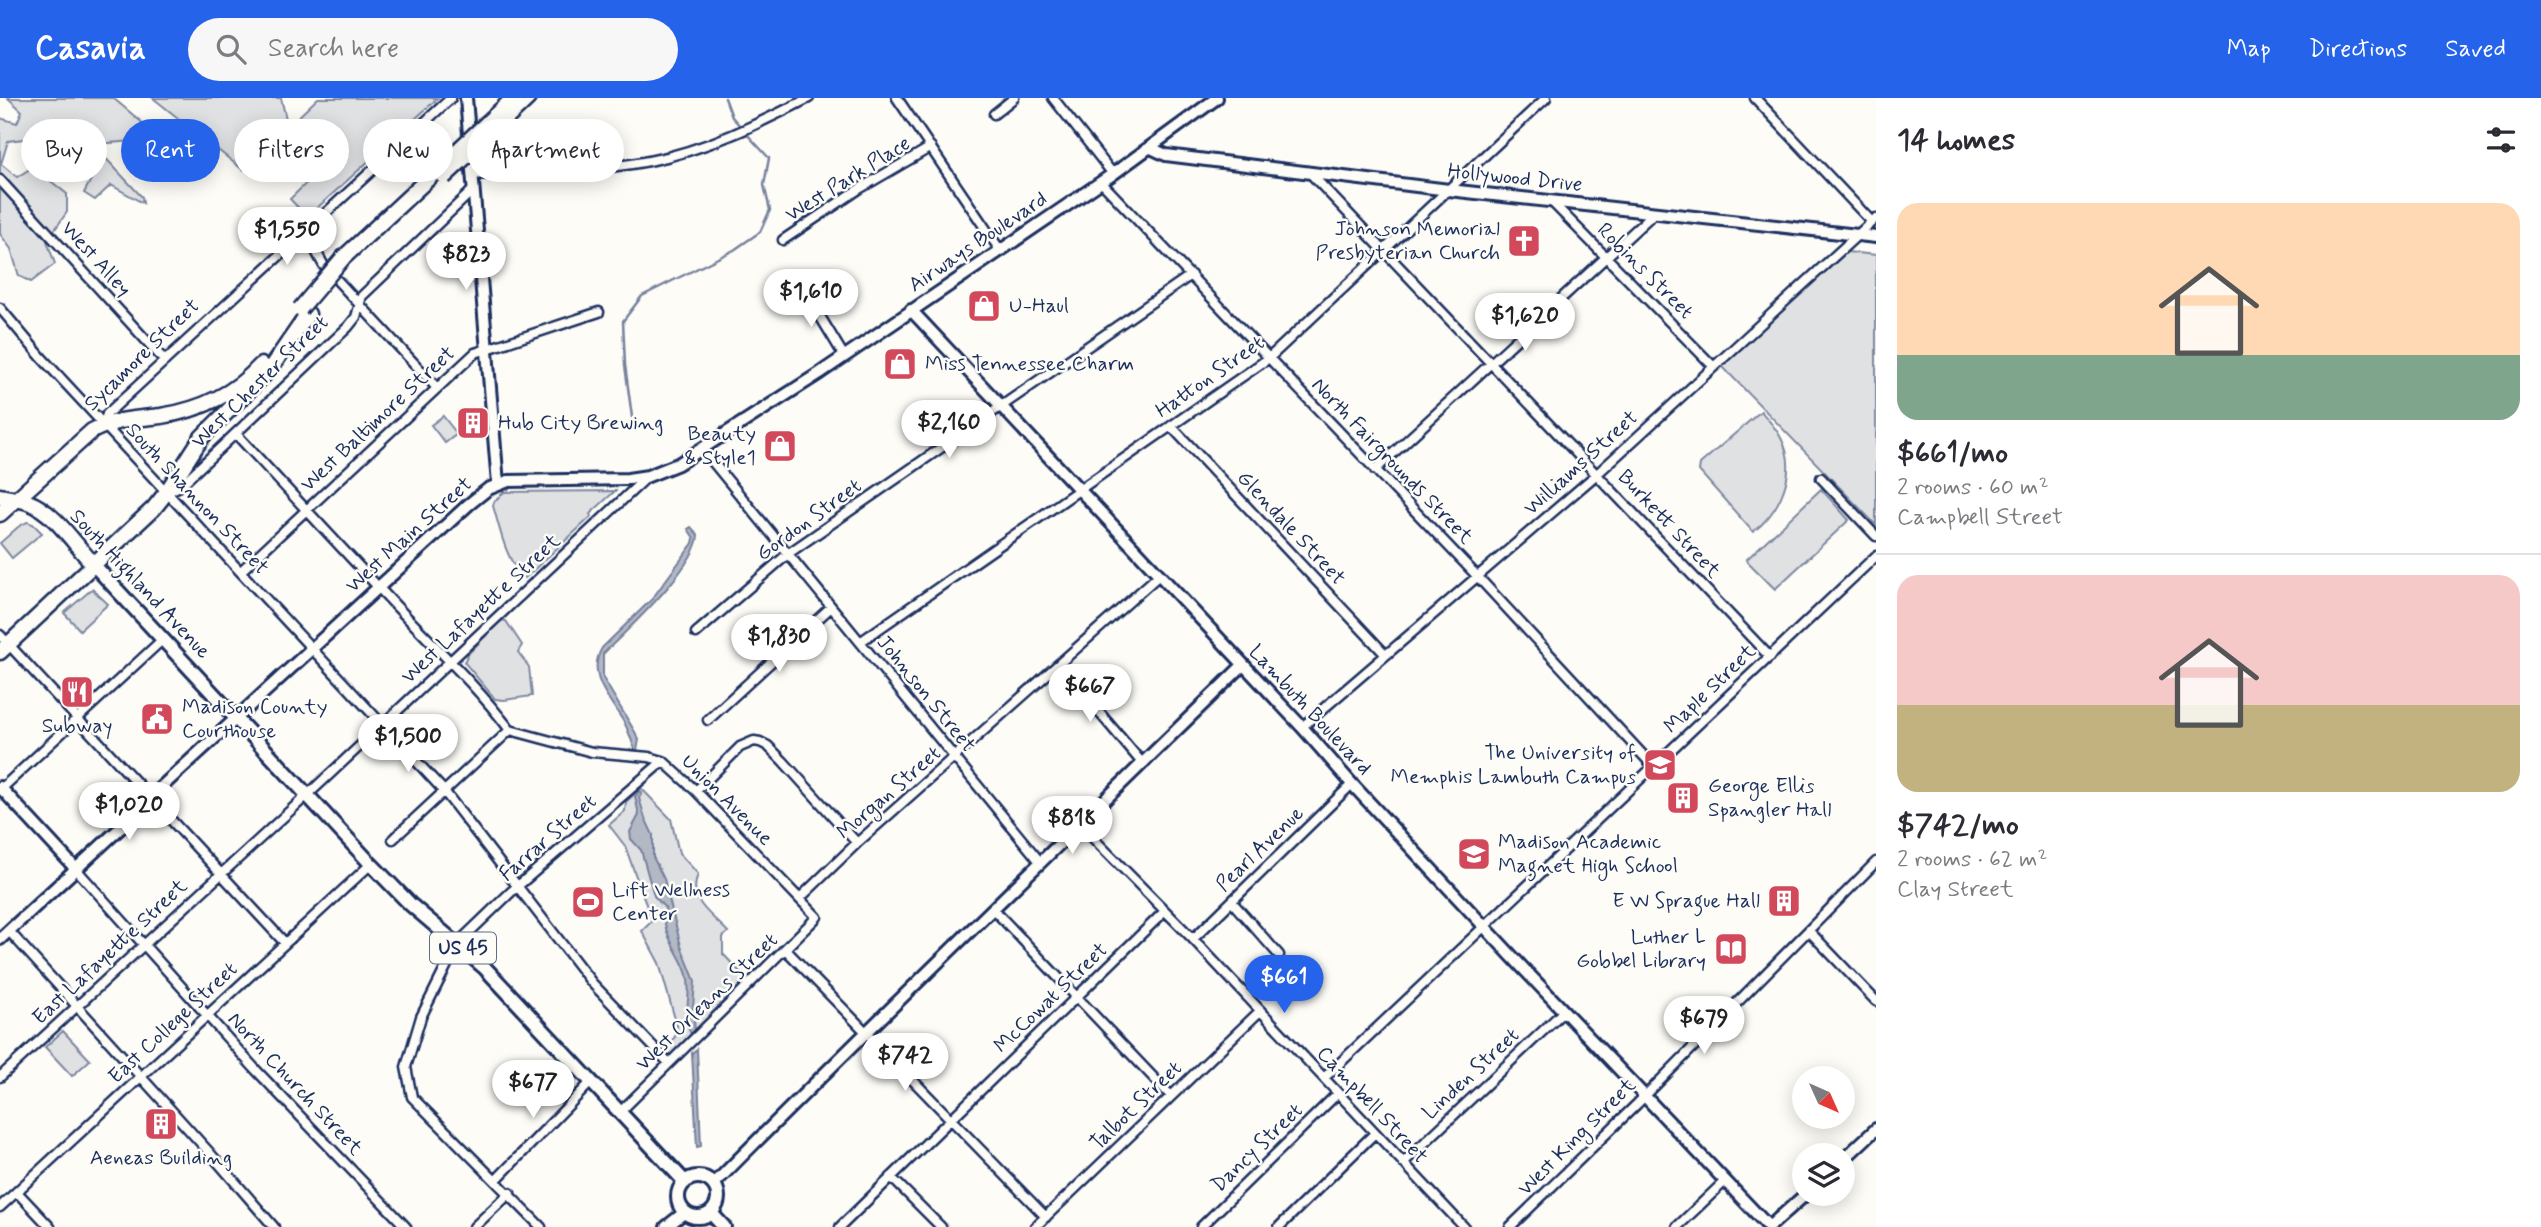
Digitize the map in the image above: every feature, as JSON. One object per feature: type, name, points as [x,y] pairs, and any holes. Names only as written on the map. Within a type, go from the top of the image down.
[{"type":"highway","points":[[496,119],[514,98]]},
{"type":"highway","points":[[500,119],[528,98]]},
{"type":"highway","points":[[104,424],[183,412],[222,397],[244,382],[346,261],[467,148]]},
{"type":"highway","points":[[166,493],[202,437],[270,369],[304,312]]},
{"type":"highway","name":"Sycamore Street","points":[[0,514],[92,431],[104,424]]},
{"type":"highway","name":"West Chester Street","points":[[3,644],[94,565],[135,527],[166,493]]},
{"type":"highway","name":"South Highland Avenue","points":[[0,496],[37,507],[48,515],[94,565]]},
{"type":"main road","name":"South Highland Avenue","points":[[94,565],[236,719]]},
{"type":"main road","name":"US 45","points":[[236,719],[410,904],[485,968],[685,1182]]},
{"type":"main road","points":[[703,1177],[714,1184],[718,1202],[710,1213],[697,1217],[685,1212],[678,1200],[685,1182],[690,1178],[703,1177]]},
{"type":"main road","points":[[710,1213],[724,1227]]},
{"type":"street","name":"Sycamore Street","points":[[104,424],[107,414],[451,98]]},
{"type":"street","points":[[466,98],[468,119]]},
{"type":"street","points":[[624,164],[650,161],[712,143],[809,98]]},
{"type":"street","points":[[897,98],[1000,250]]},
{"type":"street","points":[[994,114],[1014,98]]},
{"type":"street","points":[[1053,98],[1113,174]]},
{"type":"street","name":"Hatton Street","points":[[860,642],[1269,358],[1546,98]]},
{"type":"street","points":[[1755,98],[1874,220]]},
{"type":"street","name":"Airways Boulevard","points":[[648,476],[671,468],[704,450],[1151,148],[1210,100]]},
{"type":"street","name":"West Park Place","points":[[783,240],[859,189],[931,147]]},
{"type":"street","name":"Hollywood Drive","points":[[1151,148],[1166,155],[1310,173],[1876,237]]},
{"type":"street","name":"Burkett Street","points":[[1310,173],[1770,657]]},
{"type":"street","name":"West Alley","points":[[0,180],[165,361]]},
{"type":"street","points":[[472,182],[498,484]]},
{"type":"street","name":"North Fairgrounds Street","points":[[1101,182],[1478,577],[1654,767]]},
{"type":"street","name":"West Chester Street","points":[[166,493],[180,486],[348,327],[356,317],[362,296],[473,190]]},
{"type":"street","name":"Robins Street","points":[[1552,202],[1713,366]]},
{"type":"street","points":[[1375,470],[1654,213]]},
{"type":"street","name":"Williams Street","points":[[1302,727],[1597,474],[1874,220]]},
{"type":"street","points":[[305,231],[324,266],[437,388]]},
{"type":"street","name":"Gordon Street","points":[[696,633],[789,553],[1191,275]]},
{"type":"street","points":[[803,288],[844,356]]},
{"type":"street","name":"Lambuth Boulevard","points":[[911,310],[1564,1011],[1769,1227]]},
{"type":"street","name":"West Baltimore Street","points":[[241,571],[475,353],[599,312]]},
{"type":"street","name":"South Shannon Street","points":[[2,314],[444,792],[592,983],[669,1063]]},
{"type":"street","name":"Glendale Street","points":[[1171,426],[1386,655]]},
{"type":"street","points":[[236,434],[379,588],[452,660],[498,712],[510,730],[393,839]]},
{"type":"street","name":"Johnson Street","points":[[704,450],[1041,863]]},
{"type":"street","name":"West Main Street","points":[[4,935],[468,505],[498,484],[522,480],[628,479],[648,476]]},
{"type":"street","name":"West Lafayette Street","points":[[307,796],[648,476]]},
{"type":"street","points":[[1821,478],[1876,536]]},
{"type":"street","name":"Maple Street","points":[[1324,1078],[1876,555]]},
{"type":"street","name":"Morgan Street","points":[[800,898],[857,843],[1158,576]]},
{"type":"street","points":[[708,720],[831,607]]},
{"type":"street","points":[[75,869],[0,789],[162,640]]},
{"type":"street","points":[[3,644],[77,719],[285,943]]},
{"type":"street","points":[[714,1184],[865,1031],[1243,665]]},
{"type":"street","points":[[1059,666],[1143,764]]},
{"type":"street","name":"Union Avenue","points":[[510,730],[592,752],[663,761],[696,791],[817,917]]},
{"type":"street","points":[[696,791],[740,747],[754,741],[760,742],[783,761],[857,843]]},
{"type":"street","name":"Farrar Street","points":[[541,1227],[412,1097],[405,1074],[421,1017],[458,943],[518,886],[663,761]]},
{"type":"street","name":"Pearl Avenue","points":[[1193,939],[1352,784]]},
{"type":"street","name":"East Lafayette Street","points":[[0,1077],[307,796]]},
{"type":"street","name":"Campbell Street","points":[[1080,825],[1193,939],[1459,1225]]},
{"type":"street","name":"West King Street","points":[[1510,1227],[1876,862]]},
{"type":"street","name":"East College Street","points":[[0,1207],[371,864]]},
{"type":"street","name":"North Church Street","points":[[75,869],[291,1107],[406,1227]]},
{"type":"street","points":[[1232,902],[1279,955]]},
{"type":"street","points":[[994,909],[1171,1096]]},
{"type":"street","name":"McCowat Street","points":[[840,1227],[1166,911]]},
{"type":"street","name":"West Orleans Street","points":[[620,1112],[817,917]]},
{"type":"street","points":[[1809,931],[1876,1001]]},
{"type":"street","points":[[4,935],[77,1006],[274,1227]]},
{"type":"street","points":[[786,950],[1046,1217]]},
{"type":"street","name":"Talbot Street","points":[[1035,1227],[1260,1011]]},
{"type":"street","name":"Linden Street","points":[[1403,1163],[1564,1011]]},
{"type":"street","points":[[496,1180],[592,1081]]},
{"type":"street","name":"Dancy Street","points":[[1201,1227],[1338,1093]]},
{"type":"street","points":[[1855,1149],[1876,1129]]},
{"type":"street","points":[[1279,1227],[1375,1133]]},
{"type":"street","points":[[891,1177],[941,1227]]},
{"type":"street","points":[[1677,1227],[1725,1181]]},
{"type":"street","points":[[17,1192],[50,1227]]},
{"type":"street","points":[[474,1227],[510,1194]]},
{"type":"street","points":[[1769,1227],[1793,1206]]},
{"type":"street","points":[[666,1227],[685,1212]]},
{"type":"shaded area","points":[[8,98],[113,98],[138,119],[121,119],[121,142],[107,143],[107,119],[21,119],[21,139],[8,141],[1,164],[17,177],[21,174],[21,182],[52,182],[67,194],[67,212],[47,241],[55,264],[31,282],[19,276],[11,249],[0,234],[0,118],[17,123],[22,111]]},
{"type":"shaded area","points":[[153,98],[281,98],[286,119],[234,119],[234,163],[220,152],[220,119],[179,119]]},
{"type":"shaded area","points":[[318,98],[438,98],[415,119],[363,119],[363,166],[349,179],[349,119],[296,119]]},
{"type":"shaded area","points":[[107,160],[121,175],[121,182],[128,182],[142,197],[143,203],[111,185],[95,200],[84,193],[90,182],[107,182]]},
{"type":"shaded area","points":[[308,182],[346,182],[307,217],[290,199]]},
{"type":"shaded area","points":[[1847,252],[1876,255],[1876,525],[1720,364]]},
{"type":"shaded area","points":[[1761,411],[1779,434],[1788,464],[1784,490],[1778,502],[1753,532],[1699,471],[1700,464]]},
{"type":"shaded area","points":[[443,416],[457,434],[445,443],[431,425]]},
{"type":"shaded area","points":[[1821,489],[1849,520],[1775,589],[1746,560]]},
{"type":"shaded area","points":[[615,491],[525,578],[518,572],[504,545],[493,506],[504,492]]},
{"type":"shaded area","points":[[27,522],[42,533],[12,558],[0,543]]},
{"type":"shaded area","points":[[691,527],[698,535],[695,548],[686,563],[659,598],[603,654],[603,678],[639,740],[635,750],[625,724],[602,688],[598,678],[598,658],[602,648],[652,599],[693,543],[694,538],[688,529]]},
{"type":"shaded area","points":[[92,589],[108,604],[80,630],[64,613]]},
{"type":"shaded area","points":[[501,620],[506,621],[522,645],[518,652],[529,667],[532,696],[495,699],[464,662],[469,653]]},
{"type":"shaded area","points":[[641,788],[671,819],[679,853],[698,874],[695,883],[698,899],[728,932],[723,937],[723,954],[749,981],[674,1055],[667,1056],[662,1050],[675,1037],[677,1026],[659,963],[642,931],[652,921],[625,846],[609,825],[625,811],[626,802]]},
{"type":"shaded area","points":[[640,791],[642,793],[639,798],[653,835],[653,857],[664,879],[681,946],[695,981],[695,1031],[691,1034],[687,1020],[687,975],[667,931],[665,908],[654,896],[641,850],[631,839],[630,832],[639,815],[635,796]]},
{"type":"shaded area","points":[[63,1031],[90,1060],[72,1076],[45,1047]]},
{"type":"shaded area","points":[[697,1049],[701,1146],[697,1147],[692,1053]]},
{"type":"waterway","points":[[725,98],[732,117],[741,127]]},
{"type":"waterway","points":[[632,417],[625,365],[623,321],[642,296],[734,250],[760,232],[770,210],[764,185],[769,158],[745,132]]},
{"type":"place","name":"Johnson Memorial Presbyterian Church","points":[[1524,241]]},
{"type":"place","name":"U-Haul","points":[[984,306]]},
{"type":"place","name":"Miss Tennessee Charm","points":[[900,364]]},
{"type":"place","name":"Hub City Brewing","points":[[473,423]]},
{"type":"place","name":"Beauty & Style1","points":[[780,446]]},
{"type":"place","name":"Subway","points":[[77,692]]},
{"type":"place","name":"Madison County Courthouse","points":[[157,719]]},
{"type":"place","name":"The University of Memphis Lambuth Campus","points":[[1660,765]]},
{"type":"place","name":"George Ellis Spangler Hall","points":[[1683,798]]},
{"type":"place","name":"Madison Academic Magnet High School","points":[[1474,854]]},
{"type":"place","name":"E W Sprague Hall","points":[[1784,901]]},
{"type":"place","name":"Lift Wellness Center","points":[[588,902]]},
{"type":"place","name":"Luther L Gobbel Library","points":[[1731,949]]},
{"type":"place","name":"Aeneas Building","points":[[161,1124]]}]
